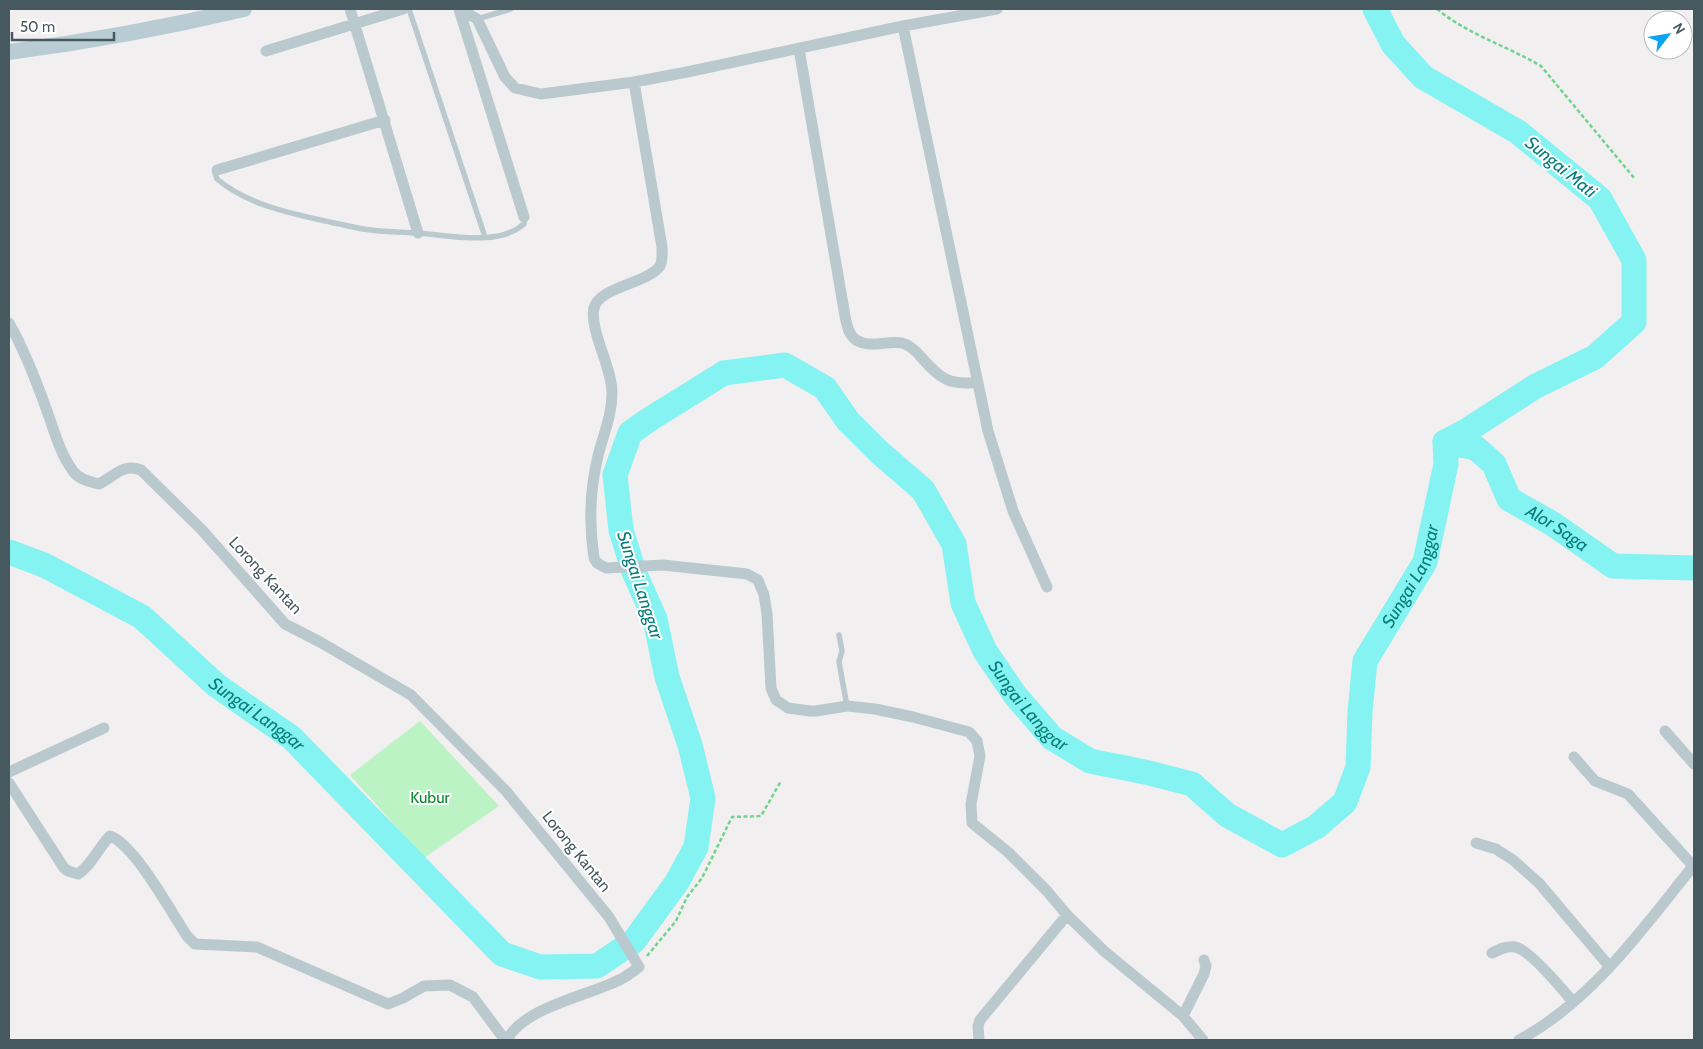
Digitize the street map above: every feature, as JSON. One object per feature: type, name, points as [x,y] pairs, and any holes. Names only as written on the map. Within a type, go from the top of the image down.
[{"type":"main road","points":[[9,52],[49,47],[244,9]]},
{"type":"street","points":[[350,9],[356,23],[418,233]]},
{"type":"street","points":[[266,51],[403,9]]},
{"type":"street","points":[[460,9],[477,19],[506,77],[515,88],[541,94],[634,82],[903,26],[997,9]]},
{"type":"street","points":[[460,9],[524,217]]},
{"type":"street","points":[[903,26],[988,431],[1013,511],[1047,587]]},
{"type":"street","points":[[799,49],[849,332],[854,338],[864,344],[902,343],[914,350],[942,378],[960,384],[978,382]]},
{"type":"street","points":[[634,82],[662,247],[662,259],[660,266],[652,273],[608,294],[599,300],[594,307],[593,321],[609,371],[612,392],[611,410],[598,455],[591,490],[594,558],[597,563],[606,568],[663,565],[747,574],[754,577],[761,584],[767,614],[771,688],[776,700],[788,708],[816,712],[847,706],[913,717],[969,732],[977,741],[980,756],[971,804],[972,823],[1008,852],[1067,915],[1104,951],[1183,1016],[1203,1040]]},
{"type":"street","points":[[217,170],[385,120]]},
{"type":"street","name":"Lorong Kantan","points":[[9,323],[23,347],[53,428],[73,472],[89,482],[99,484],[122,469],[133,467],[141,470],[202,530],[285,624],[320,642],[411,695],[506,791],[609,917],[637,963]]},
{"type":"street","points":[[9,772],[104,728]]},
{"type":"street","points":[[1665,731],[1694,764]]},
{"type":"street","points":[[1519,1040],[1573,1002],[1610,966],[1694,866],[1628,794],[1595,781],[1574,757]]},
{"type":"street","points":[[9,783],[50,848],[68,872],[78,874],[84,870],[103,842],[110,836],[117,839],[135,856],[187,936],[195,944],[257,947],[388,1004],[424,986],[450,985],[473,997],[506,1040],[520,1024],[580,994],[617,981],[637,963]]},
{"type":"street","points":[[1476,843],[1496,849],[1539,882],[1610,966]]},
{"type":"street","points":[[979,1040],[978,1026],[980,1020],[1067,915]]},
{"type":"street","points":[[1492,952],[1505,947],[1516,947],[1527,952],[1573,1002]]},
{"type":"street","points":[[1183,1016],[1204,974],[1206,966],[1204,960]]},
{"type":"lane","points":[[409,9],[485,237]]},
{"type":"lane","points":[[477,19],[511,9]]},
{"type":"lane","points":[[217,170],[215,173],[217,180],[241,195],[294,214],[369,230],[456,238],[485,237],[496,236],[519,228],[524,224],[524,217]]},
{"type":"lane","points":[[839,635],[842,651],[839,662],[847,706]]},
{"type":"path","points":[[1437,9],[1486,38],[1520,53],[1541,66],[1635,179]]},
{"type":"path","points":[[637,963],[676,921],[688,898],[702,878],[732,817],[762,816],[780,781]]},
{"type":"green space","name":"Kubur","points":[[420,721],[499,806],[424,858],[350,775]]},
{"type":"waterway","name":"Sungai Langgar","points":[[9,552],[44,565],[142,617],[216,685],[292,738],[502,954],[540,967],[597,966],[634,941],[677,882],[696,847],[703,798],[690,745],[667,677],[655,619],[634,572],[621,530],[615,475],[630,433],[650,419],[724,373],[785,365],[825,388],[848,421],[879,452],[923,490],[954,544],[963,603],[985,651],[1015,695],[1052,738],[1090,761],[1192,784],[1227,815],[1282,845],[1316,827],[1345,802],[1358,767],[1360,712],[1365,661],[1425,562],[1446,464],[1445,442],[1466,431],[1536,386],[1595,357],[1634,322],[1634,260],[1600,199],[1518,132],[1423,77],[1393,44],[1375,9]]},
{"type":"waterway","name":"Alor Saga","points":[[1445,442],[1476,448],[1494,464],[1509,499],[1553,524],[1613,566],[1694,568]]},
{"type":"water label","name":"Sungai Mati","points":[[1561,167]]}]
